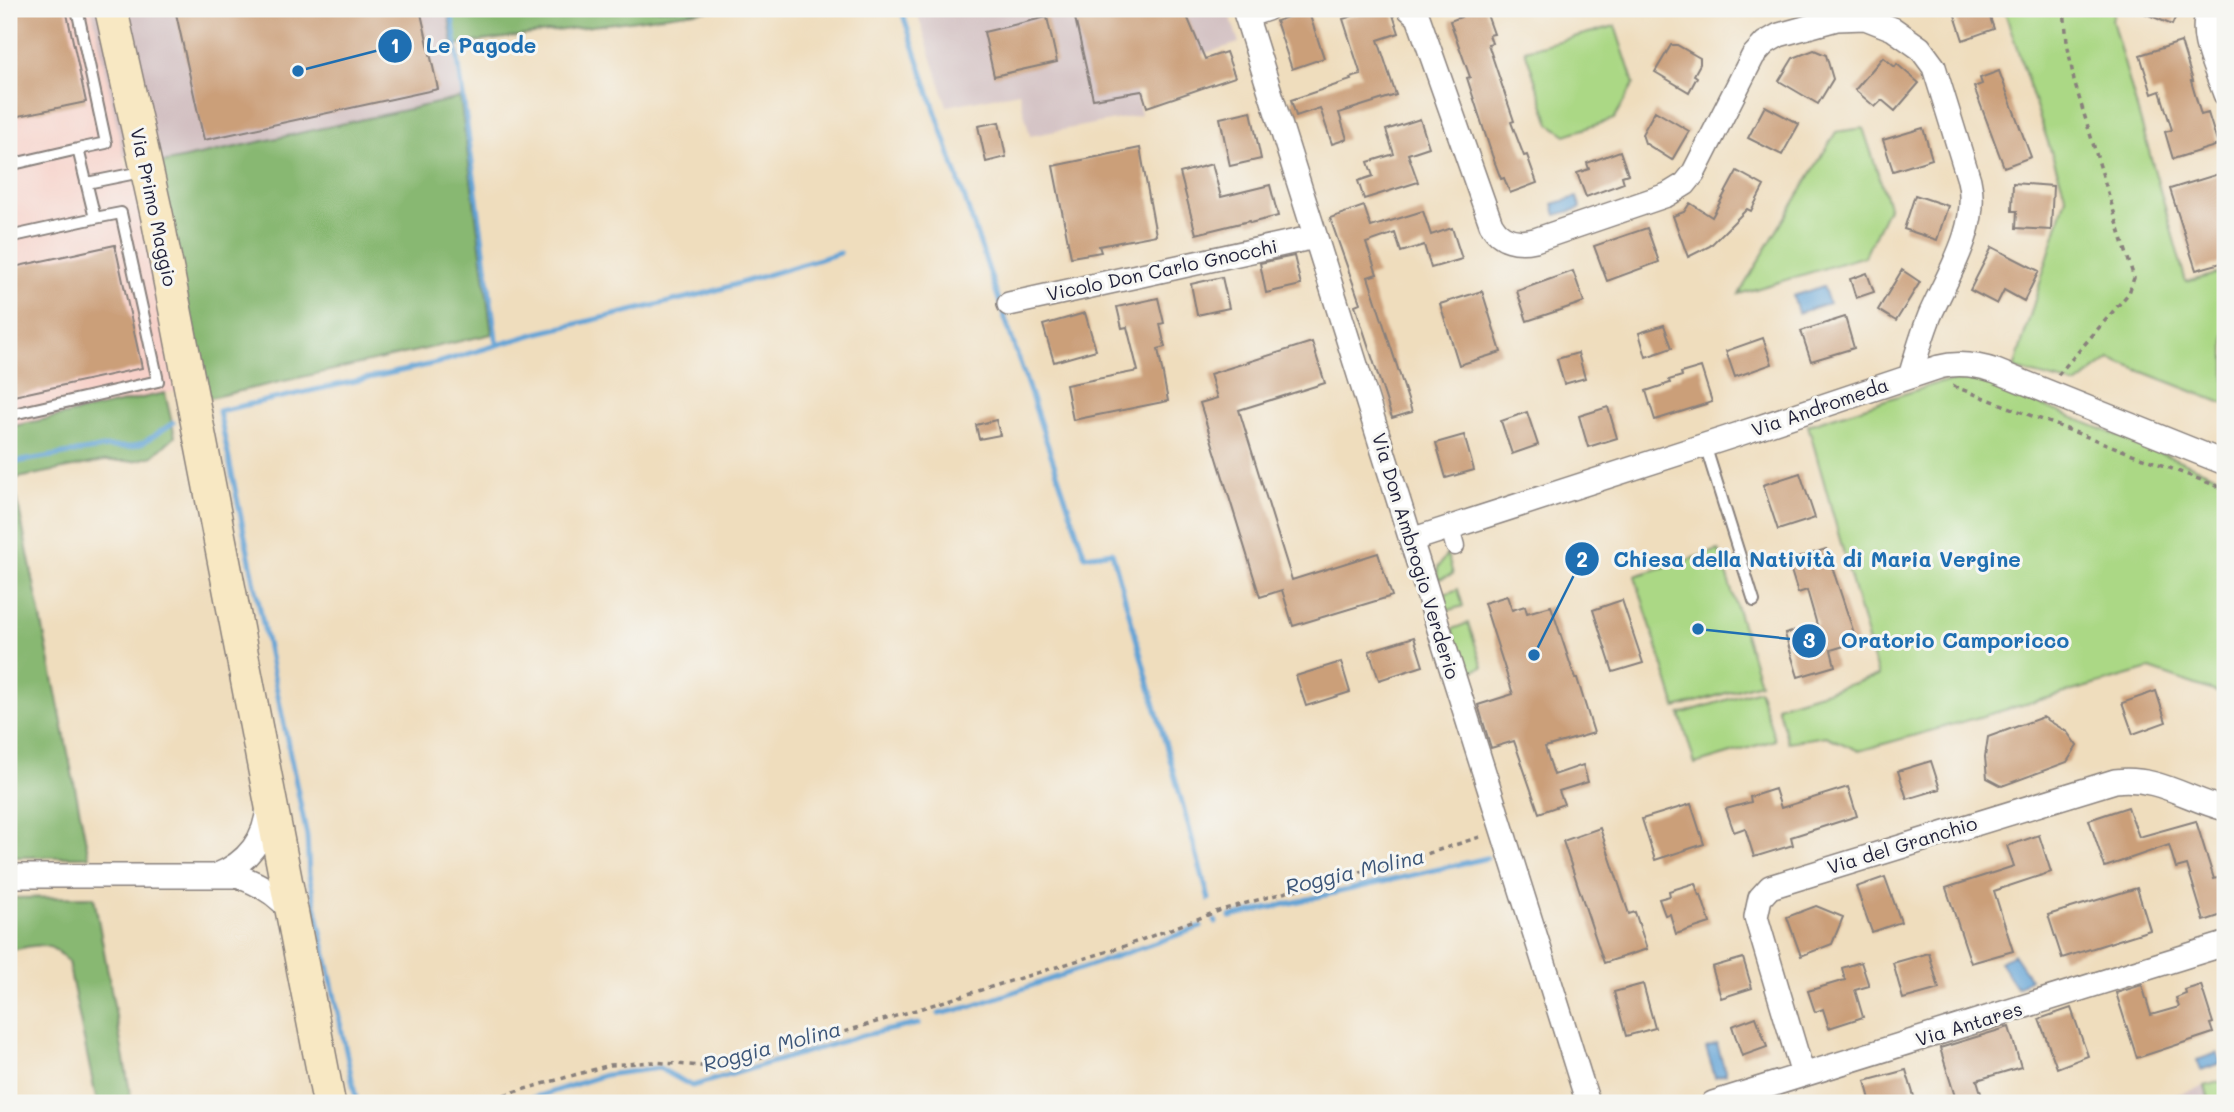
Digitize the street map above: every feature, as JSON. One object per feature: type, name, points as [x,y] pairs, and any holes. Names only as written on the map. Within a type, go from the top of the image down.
[{"type":"main road","name":"Via Primo Maggio","points":[[111,9],[147,171],[329,1103]]},
{"type":"street","points":[[2209,9],[2204,21],[2205,34],[2225,94]]},
{"type":"street","name":"Via Don Ambrogio Verderio","points":[[1252,11],[1315,237],[1588,1103]]},
{"type":"street","points":[[1416,12],[1493,228],[1507,240],[1526,242],[1667,195],[1685,184],[1693,174],[1753,56],[1765,43],[1779,35],[1829,20],[1852,17],[1877,22],[1909,39],[1924,52],[1937,73],[1967,175],[1971,199],[1965,237],[1924,330],[1910,377]]},
{"type":"street","name":"Vicolo Don Carlo Gnocchi","points":[[1009,304],[1315,237]]},
{"type":"street","name":"Via Andromeda","points":[[1411,540],[1452,537],[1705,446],[1910,377],[1939,368],[1966,365],[1988,368],[2225,463]]},
{"type":"street","name":"Via del Granchio","points":[[1803,1075],[1756,917],[1760,898],[1770,887],[2115,781],[2152,782],[2225,809]]},
{"type":"street","points":[[215,875],[242,861],[254,849],[262,835],[269,799]]},
{"type":"street","points":[[9,876],[237,876],[262,886],[291,911]]},
{"type":"street","name":"Via Antares","points":[[1713,1103],[2225,944]]},
{"type":"lane","points":[[9,165],[106,143],[77,9]]},
{"type":"lane","points":[[78,149],[95,218]]},
{"type":"lane","points":[[86,183],[147,171]]},
{"type":"lane","points":[[9,237],[121,213],[158,382],[9,415]]},
{"type":"lane","points":[[1705,446],[1755,601]]},
{"type":"path","points":[[2045,391],[2126,298],[2134,278],[2074,80],[2064,9]]},
{"type":"path","points":[[1939,368],[1953,386],[2225,489]]},
{"type":"path","points":[[475,1103],[610,1065],[653,1062],[712,1067],[742,1063],[1122,947],[1221,910],[1426,854],[1502,830]]},
{"type":"shaded area","points":[[9,9],[92,9],[123,155],[143,206],[180,390],[9,427]]},
{"type":"shaded area","points":[[92,9],[448,9],[460,98],[146,166],[123,155]]},
{"type":"shaded area","points":[[916,9],[1228,9],[1239,43],[1132,75],[1141,115],[1030,136],[1019,92],[947,106]]},
{"type":"shaded area","points":[[2205,1086],[2210,1103],[2146,1103]]},
{"type":"green space","points":[[448,9],[717,9],[453,45]]},
{"type":"green space","points":[[2004,9],[2115,9],[2112,20],[2186,282],[2225,272],[2225,404],[2110,359],[2076,385],[2014,369],[2066,197]]},
{"type":"green space","points":[[1615,26],[1634,84],[1614,119],[1566,135],[1550,124],[1525,50]]},
{"type":"green space","points":[[460,98],[492,334],[205,399],[158,164]]},
{"type":"green space","points":[[1863,128],[1889,206],[1865,256],[1739,294],[1836,132]]},
{"type":"green space","points":[[1977,379],[2225,479],[2225,695],[2150,669],[1859,751],[1826,736],[1788,742],[1777,706],[1878,676],[1808,425],[1938,383]]},
{"type":"green space","points":[[165,393],[175,436],[153,456],[134,461],[104,461],[13,479],[89,857],[9,857],[9,427]]},
{"type":"green space","points":[[1719,550],[1760,683],[1676,708],[1635,576]]},
{"type":"green space","points":[[1447,554],[1453,574],[1437,580],[1438,567]]},
{"type":"green space","points":[[1458,589],[1463,606],[1447,611],[1442,595]]},
{"type":"green space","points":[[1468,623],[1483,667],[1466,674],[1452,629]]},
{"type":"green space","points":[[1759,690],[1775,740],[1695,764],[1680,714]]},
{"type":"green space","points":[[94,897],[132,1103],[97,1103],[68,962],[48,947],[34,946],[9,951],[9,898]]},
{"type":"green space","points":[[2225,1080],[2225,1103],[2210,1103],[2205,1086]]},
{"type":"water","points":[[1577,197],[1581,208],[1556,215],[1553,204]]},
{"type":"water","points":[[1823,286],[1829,303],[1798,313],[1793,296]]},
{"type":"water","points":[[2013,954],[2030,979],[2017,988],[2000,962]]},
{"type":"water","points":[[1717,1044],[1726,1074],[1715,1077],[1706,1048]]},
{"type":"water","points":[[2217,1053],[2221,1063],[2201,1070],[2197,1060]]},
{"type":"building","points":[[9,9],[66,9],[86,102],[9,118]]},
{"type":"building","points":[[175,9],[420,9],[438,89],[204,140]]},
{"type":"building","points":[[1073,9],[1184,9],[1205,59],[1226,52],[1235,77],[1147,107],[1142,91],[1093,99]]},
{"type":"building","points":[[1374,9],[1391,9],[1399,33],[1378,40],[1396,95],[1339,113],[1347,139],[1332,144],[1320,108],[1296,116],[1291,100],[1361,75],[1343,19]]},
{"type":"building","points":[[1457,9],[1485,9],[1494,34],[1489,35],[1492,43],[1488,44],[1514,121],[1511,122],[1537,183],[1510,193],[1504,178],[1501,179],[1450,21],[1461,17]]},
{"type":"building","points":[[1953,9],[1987,9],[1994,29],[1963,40]]},
{"type":"building","points":[[2135,9],[2179,9],[2172,25]]},
{"type":"building","points":[[1308,10],[1324,58],[1292,69],[1276,21]]},
{"type":"building","points":[[1047,17],[1057,62],[994,76],[984,32]]},
{"type":"building","points":[[2181,42],[2201,115],[2208,113],[2218,145],[2173,159],[2165,132],[2172,130],[2160,91],[2152,94],[2140,55]]},
{"type":"building","points":[[1671,45],[1677,45],[1700,58],[1694,75],[1697,77],[1689,92],[1655,72]]},
{"type":"building","points":[[1814,50],[1826,55],[1833,79],[1818,104],[1779,81],[1793,58]]},
{"type":"building","points":[[1883,57],[1895,67],[1897,64],[1919,83],[1895,111],[1882,100],[1875,107],[1855,90]]},
{"type":"building","points":[[1999,71],[2031,157],[2004,167],[1974,87],[1982,84],[1980,78]]},
{"type":"building","points":[[1765,106],[1799,124],[1782,155],[1748,138]]},
{"type":"building","points":[[1251,111],[1261,159],[1230,166],[1220,118]]},
{"type":"building","points":[[1655,111],[1689,131],[1672,160],[1645,143],[1642,134]]},
{"type":"building","points":[[1420,119],[1429,147],[1408,154],[1418,182],[1364,199],[1358,181],[1373,176],[1368,162],[1394,154],[1386,130]]},
{"type":"building","points":[[999,122],[1006,157],[986,162],[978,126]]},
{"type":"building","points":[[1923,128],[1932,159],[1893,171],[1883,140]]},
{"type":"building","points":[[1140,148],[1156,235],[1099,246],[1101,252],[1071,257],[1053,166]]},
{"type":"building","points":[[1620,151],[1628,174],[1622,176],[1624,183],[1586,197],[1577,173],[1589,169],[1587,163]]},
{"type":"building","points":[[1212,164],[1221,197],[1270,185],[1278,216],[1196,234],[1180,173]]},
{"type":"building","points":[[1737,171],[1764,186],[1751,211],[1747,209],[1710,246],[1688,257],[1673,216],[1684,212],[1690,203],[1712,217]]},
{"type":"building","points":[[2225,172],[2225,262],[2196,270],[2170,189]]},
{"type":"building","points":[[2013,183],[2053,186],[2051,230],[2016,228],[2017,211],[2012,211]]},
{"type":"building","points":[[1915,195],[1948,206],[1937,240],[1904,229]]},
{"type":"building","points":[[1364,206],[1371,227],[1423,211],[1431,235],[1452,228],[1462,259],[1431,268],[1424,245],[1401,252],[1395,233],[1366,243],[1377,274],[1368,277],[1412,412],[1392,418],[1355,305],[1360,303],[1330,218]]},
{"type":"building","points":[[1647,228],[1659,262],[1607,281],[1594,246]]},
{"type":"building","points":[[115,245],[142,368],[9,397],[9,268]]},
{"type":"building","points":[[1992,247],[2039,271],[2024,301],[2004,290],[1997,304],[1970,290]]},
{"type":"building","points":[[1294,256],[1301,285],[1266,293],[1260,263]]},
{"type":"building","points":[[1902,270],[1920,282],[1896,321],[1878,310]]},
{"type":"building","points":[[1573,271],[1584,302],[1527,321],[1517,291]]},
{"type":"building","points":[[1867,273],[1874,292],[1856,298],[1850,279]]},
{"type":"building","points":[[1222,277],[1229,308],[1197,315],[1191,284]]},
{"type":"building","points":[[1482,291],[1501,352],[1459,365],[1440,304]]},
{"type":"building","points":[[1158,298],[1164,323],[1160,324],[1165,347],[1158,349],[1168,401],[1073,420],[1066,385],[1138,371],[1127,327],[1122,328],[1117,307]]},
{"type":"building","points":[[1085,313],[1096,350],[1054,362],[1043,325]]},
{"type":"building","points":[[1845,317],[1854,348],[1811,361],[1801,331]]},
{"type":"building","points":[[1664,325],[1672,348],[1646,357],[1639,333]]},
{"type":"building","points":[[1763,338],[1772,364],[1735,377],[1726,351]]},
{"type":"building","points":[[1312,342],[1325,383],[1239,410],[1292,580],[1378,553],[1392,596],[1293,626],[1282,590],[1260,597],[1200,403],[1217,398],[1210,374]]},
{"type":"building","points":[[1578,353],[1585,378],[1564,384],[1557,359]]},
{"type":"building","points":[[1701,367],[1712,402],[1655,420],[1646,391],[1670,383],[1669,380],[1682,376],[1681,373]]},
{"type":"building","points":[[1608,407],[1617,438],[1588,447],[1579,416]]},
{"type":"building","points":[[1527,412],[1538,445],[1512,454],[1501,421]]},
{"type":"building","points":[[996,420],[1000,435],[979,439],[976,425]]},
{"type":"building","points":[[1464,435],[1474,470],[1446,478],[1436,443]]},
{"type":"building","points":[[1800,473],[1815,518],[1778,530],[1763,485]]},
{"type":"building","points":[[1826,549],[1857,642],[1831,650],[1835,666],[1798,677],[1785,634],[1817,625],[1807,590],[1798,593],[1788,561]]},
{"type":"building","points":[[1507,596],[1512,610],[1525,606],[1527,613],[1551,606],[1594,733],[1545,747],[1554,775],[1583,765],[1588,782],[1559,791],[1564,804],[1539,813],[1514,741],[1491,748],[1478,705],[1513,694],[1484,603]]},
{"type":"building","points":[[1622,600],[1643,663],[1613,672],[1593,610]]},
{"type":"building","points":[[1414,637],[1423,666],[1379,680],[1369,651]]},
{"type":"building","points":[[1341,662],[1350,692],[1306,706],[1296,676]]},
{"type":"building","points":[[2156,691],[2166,722],[2133,734],[2122,703]]},
{"type":"building","points":[[2043,717],[2067,732],[2077,746],[2067,762],[2002,786],[1987,778],[1985,757],[1988,737]]},
{"type":"building","points":[[1931,761],[1940,789],[1907,799],[1898,771]]},
{"type":"building","points":[[1848,787],[1857,816],[1791,837],[1793,845],[1754,857],[1745,828],[1734,832],[1726,809],[1751,802],[1750,797],[1775,789],[1781,808]]},
{"type":"building","points":[[1691,804],[1704,844],[1655,860],[1642,819]]},
{"type":"building","points":[[2128,807],[2139,837],[2196,821],[2214,879],[2225,876],[2225,914],[2204,921],[2187,865],[2176,868],[2169,845],[2105,867],[2089,820]]},
{"type":"building","points":[[1600,828],[1629,914],[1635,912],[1647,949],[1604,963],[1563,841]]},
{"type":"building","points":[[2039,835],[2051,872],[1994,891],[2013,951],[1971,963],[1946,888],[2014,866],[2007,846]]},
{"type":"building","points":[[1885,877],[1901,922],[1872,932],[1856,887]]},
{"type":"building","points":[[1695,883],[1710,923],[1676,934],[1670,914],[1665,915],[1659,899],[1670,896],[1669,891]]},
{"type":"building","points":[[2137,888],[2150,930],[2062,958],[2048,915]]},
{"type":"building","points":[[1816,906],[1843,917],[1832,944],[1801,956],[1787,917]]},
{"type":"building","points":[[1929,953],[1939,989],[1903,999],[1893,963]]},
{"type":"building","points":[[1743,958],[1752,988],[1721,998],[1712,967]]},
{"type":"building","points":[[1861,962],[1869,986],[1855,990],[1863,1017],[1829,1028],[1823,1009],[1815,1012],[1808,991],[1845,980],[1842,968]]},
{"type":"building","points":[[1643,984],[1655,1028],[1626,1036],[1614,992]]},
{"type":"building","points":[[2142,985],[2151,1015],[2179,1007],[2176,998],[2186,994],[2185,990],[2201,985],[2213,1023],[2210,1024],[2213,1033],[2137,1058],[2116,993]]},
{"type":"building","points":[[2071,1008],[2088,1056],[2057,1068],[2039,1019]]},
{"type":"building","points":[[1756,1017],[1767,1047],[1742,1056],[1732,1026]]},
{"type":"building","points":[[2009,1027],[2021,1067],[1977,1080],[1984,1103],[1957,1103],[1940,1048]]},
{"type":"building","points":[[1906,1070],[1916,1103],[1871,1103],[1865,1081]]},
{"type":"waterway","points":[[451,9],[497,345]]},
{"type":"waterway","points":[[901,9],[1085,556],[1112,552],[1209,899]]},
{"type":"waterway","points":[[357,1103],[309,875],[307,836],[219,411],[437,363],[538,333],[707,293],[840,253]]},
{"type":"waterway","points":[[9,463],[107,447],[130,447],[143,443],[173,423]]},
{"type":"waterway","name":"Roggia Molina","points":[[1230,917],[1487,858]]},
{"type":"waterway","name":"Roggia Molina","points":[[939,1014],[970,1007],[1201,927]]},
{"type":"waterway","name":"Roggia Molina","points":[[517,1103],[605,1075],[659,1068],[692,1086],[864,1035],[918,1024]]},
{"type":"place","name":"Le Pagode","points":[[298,71]]},
{"type":"place","name":"Oratorio Camporicco","points":[[1698,629]]},
{"type":"place","name":"Chiesa della Natività di Maria Vergine","points":[[1534,655]]}]
